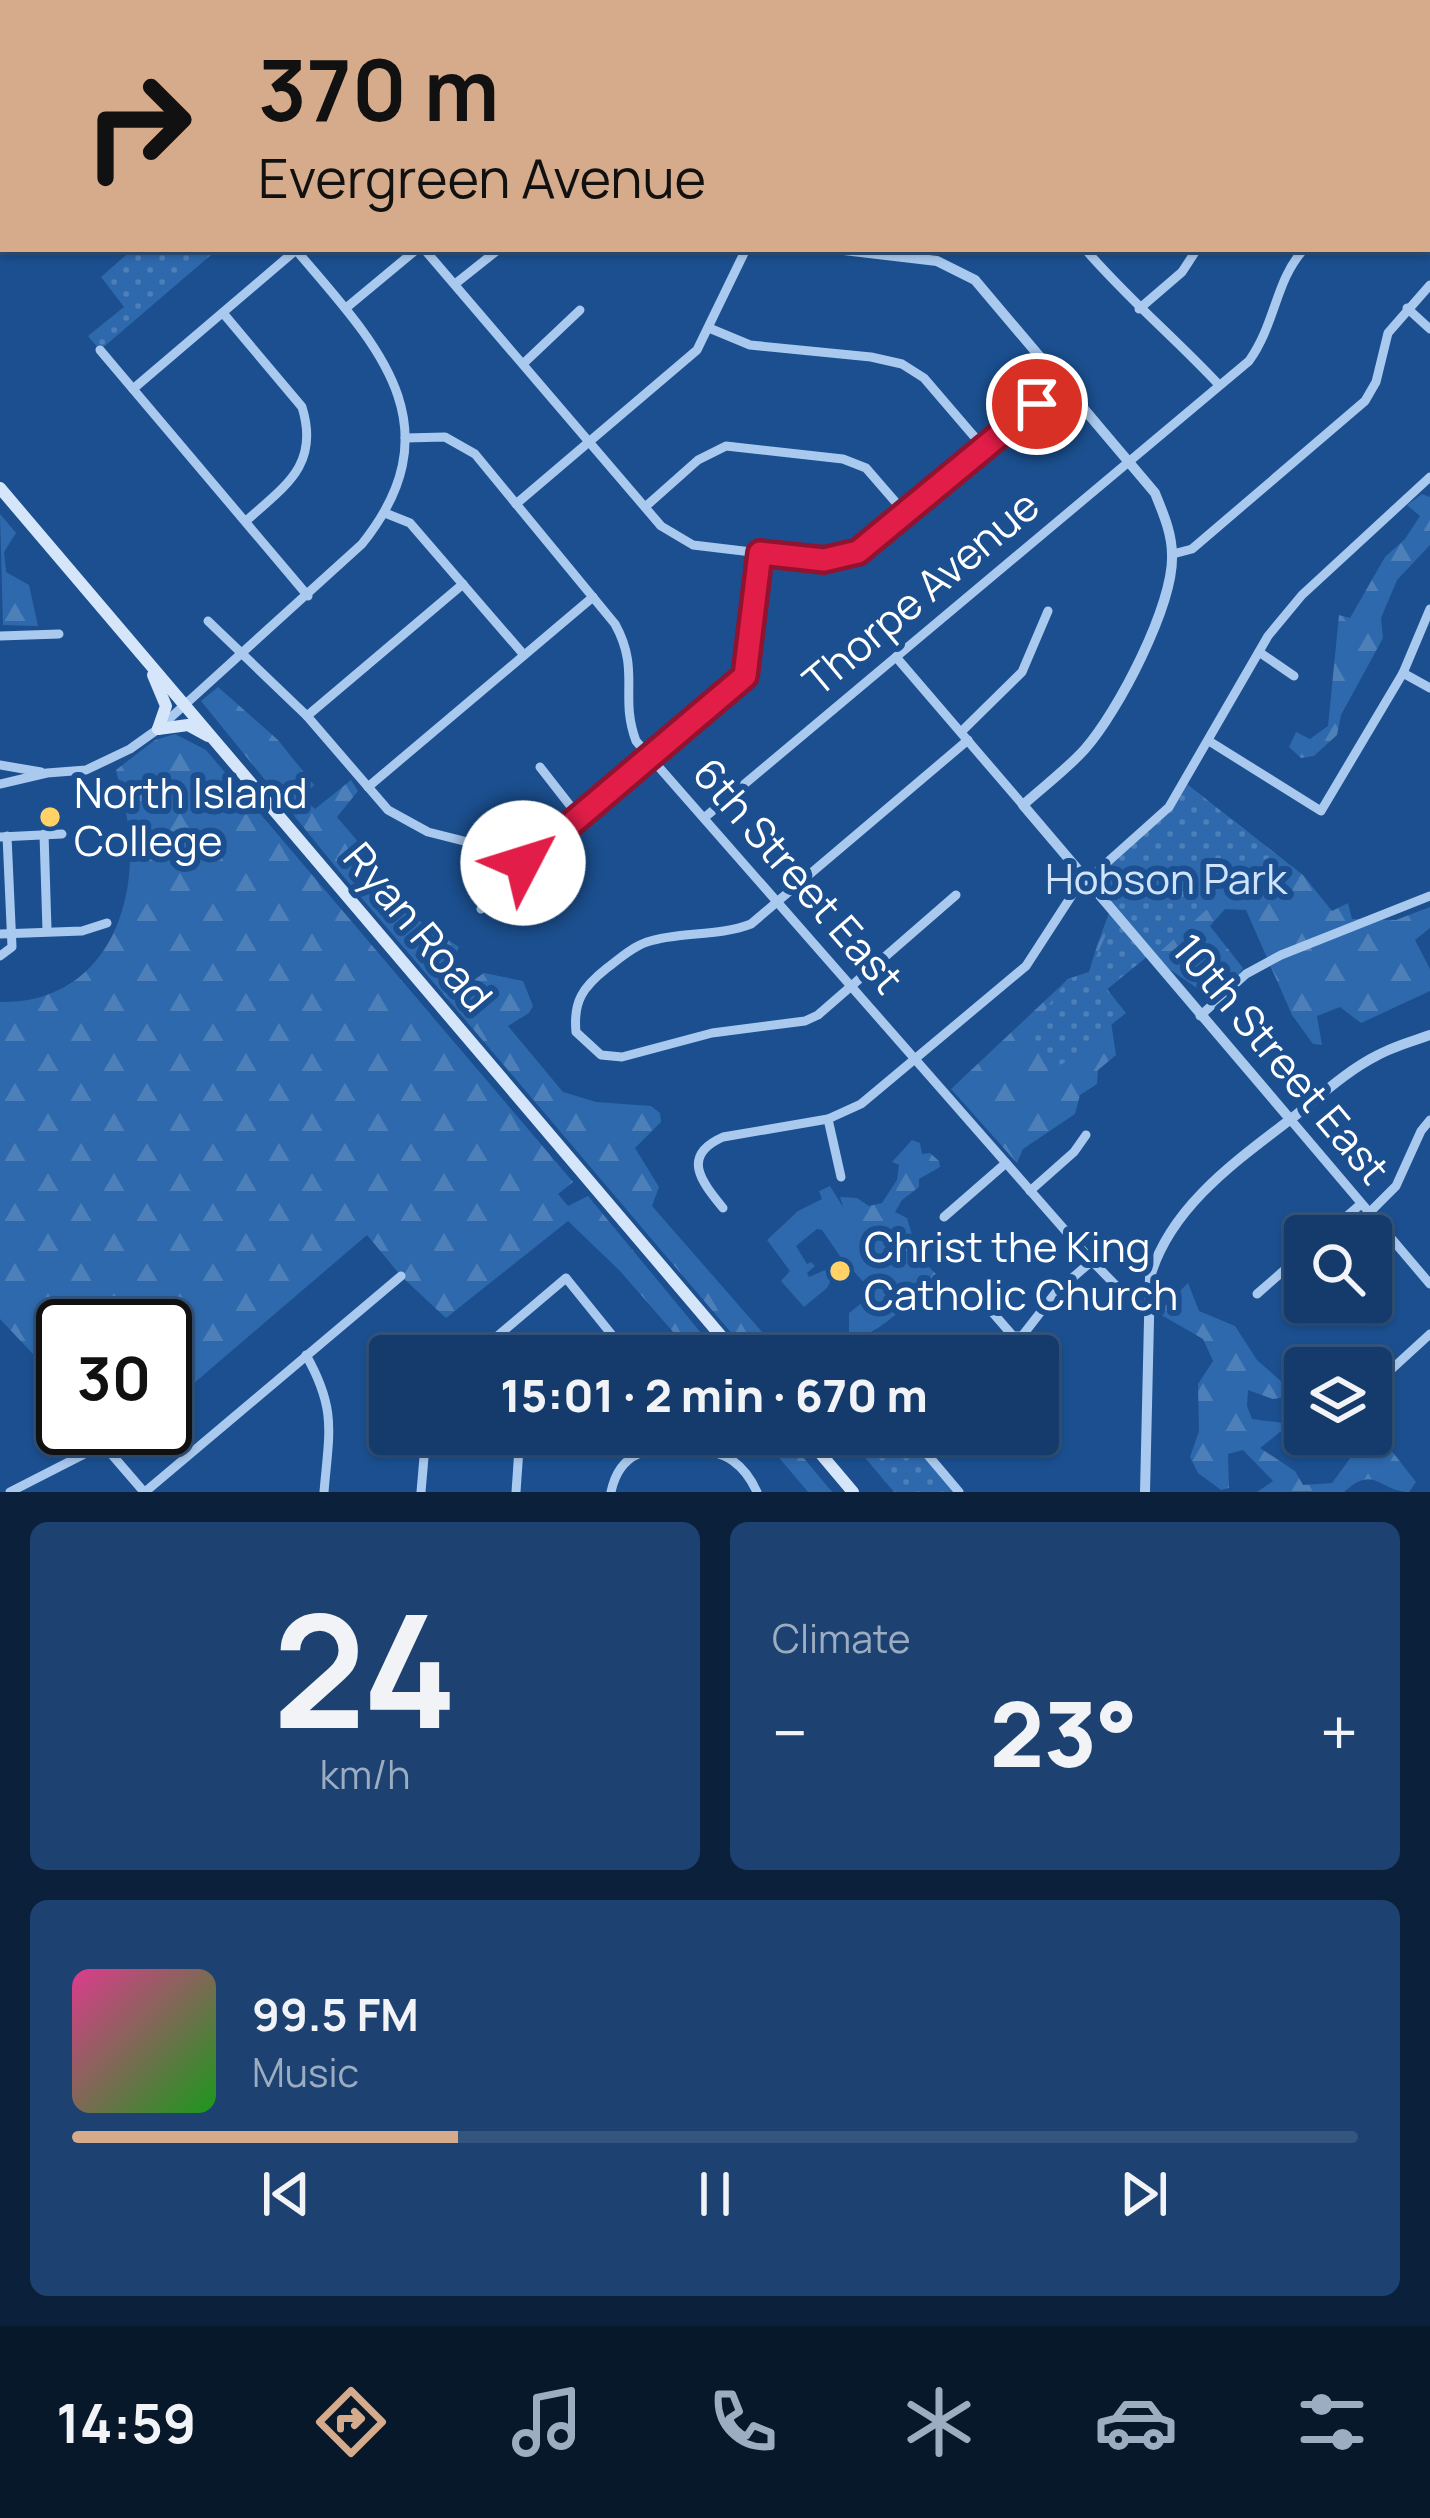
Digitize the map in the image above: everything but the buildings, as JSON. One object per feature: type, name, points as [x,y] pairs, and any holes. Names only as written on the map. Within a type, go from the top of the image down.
[{"type":"main road","name":"Ryan Road","points":[[0,488],[720,1335]]},
{"type":"main road","points":[[141,652],[166,698],[158,729]]},
{"type":"main road","points":[[158,729],[188,725],[219,742]]},
{"type":"main road","points":[[822,1455],[854,1492]]},
{"type":"street","points":[[133,389],[294,252]]},
{"type":"street","points":[[0,784],[86,770],[158,729],[308,596],[362,544],[385,512],[399,476],[405,438],[399,390],[386,362],[298,252]]},
{"type":"street","points":[[346,308],[416,252]]},
{"type":"street","points":[[423,252],[661,526],[693,545],[842,558],[858,552],[1063,382]]},
{"type":"street","points":[[455,284],[495,252]]},
{"type":"street","points":[[516,504],[697,350],[745,252]]},
{"type":"street","points":[[879,252],[937,261],[975,280],[1130,460],[1155,493],[1169,529],[1172,554],[1166,598],[1105,722],[1084,750],[1023,805]]},
{"type":"street","points":[[1088,252],[1139,310],[1172,333],[1219,386]]},
{"type":"street","points":[[1139,310],[1182,272],[1195,252]]},
{"type":"street","name":"Thorpe Avenue","points":[[704,818],[1249,361],[1263,341],[1283,280],[1302,252]]},
{"type":"street","points":[[1172,554],[1192,549],[1365,401],[1376,382],[1388,333],[1430,285]]},
{"type":"street","points":[[1407,308],[1430,328]]},
{"type":"street","points":[[524,363],[580,310]]},
{"type":"street","points":[[223,314],[302,407],[308,425],[305,456],[298,471],[246,520]]},
{"type":"street","points":[[709,328],[750,345],[902,364],[924,378],[984,448]]},
{"type":"street","points":[[100,350],[308,596]]},
{"type":"street","name":"6th Street East","points":[[405,438],[445,437],[475,454],[626,643],[631,661],[628,721],[636,741],[1092,1261],[1128,1298],[1149,1311]]},
{"type":"street","points":[[644,507],[698,460],[726,446],[843,459],[866,468],[905,513]]},
{"type":"street","points":[[723,1208],[698,1170],[699,1156],[709,1144],[723,1137],[828,1119],[861,1104],[1026,966],[1074,892],[1168,806],[1259,652],[1302,595],[1430,477]]},
{"type":"street","points":[[385,512],[410,523],[524,656]]},
{"type":"street","points":[[481,909],[489,895],[518,871],[523,856],[553,839],[745,676],[760,553]]},
{"type":"street","points":[[307,716],[463,584]]},
{"type":"street","points":[[368,788],[593,597]]},
{"type":"street","points":[[1209,741],[1321,811],[1403,673],[1430,609]]},
{"type":"street","points":[[956,895],[805,1021],[712,1033],[622,1057],[601,1055],[576,1032],[578,998],[590,981],[631,950],[670,937],[735,931],[751,924],[965,736],[1022,672],[1048,611]]},
{"type":"street","points":[[208,621],[307,716],[388,809],[428,832],[523,856]]},
{"type":"street","points":[[0,636],[59,634]]},
{"type":"street","points":[[1259,652],[1294,676]]},
{"type":"street","name":"10th Street East","points":[[896,657],[1430,1284]]},
{"type":"street","points":[[1403,673],[1430,688]]},
{"type":"street","points":[[0,765],[46,773]]},
{"type":"street","points":[[540,767],[579,817]]},
{"type":"street","points":[[44,833],[47,930]]},
{"type":"street","points":[[0,956],[12,947],[13,933],[4,836],[62,834]]},
{"type":"street","points":[[1200,1016],[1246,974],[1281,955],[1430,896]]},
{"type":"street","points":[[0,934],[82,931],[107,923]]},
{"type":"street","points":[[1145,1492],[1150,1277],[1156,1256],[1184,1215],[1230,1166],[1378,1054],[1430,1035]]},
{"type":"street","points":[[828,1119],[841,1177]]},
{"type":"street","points":[[1355,1215],[1396,1186],[1420,1131],[1430,1120]]},
{"type":"street","points":[[1030,1191],[1086,1135]]},
{"type":"street","points":[[944,1217],[1006,1163]]},
{"type":"street","points":[[993,1312],[1013,1336],[1022,1336],[1057,1291],[1092,1261]]},
{"type":"street","points":[[1257,1294],[1284,1270]]},
{"type":"street","points":[[10,1492],[100,1446],[145,1492],[401,1276]]},
{"type":"street","points":[[499,1335],[566,1278],[612,1335]]},
{"type":"street","points":[[1392,1369],[1430,1334]]},
{"type":"street","points":[[306,1355],[324,1387],[331,1412],[324,1492]]},
{"type":"street","points":[[611,1492],[614,1477],[650,1447],[710,1451],[732,1460],[757,1492]]},
{"type":"street","points":[[421,1492],[424,1455]]},
{"type":"street","points":[[516,1492],[519,1455]]},
{"type":"street","points":[[928,1455],[959,1492]]},
{"type":"green space","points":[[130,252],[214,252],[100,350],[88,336],[124,307],[101,277]]},
{"type":"green space","points":[[1422,494],[1430,497],[1430,545],[1397,580],[1381,618],[1383,638],[1341,715],[1337,735],[1314,756],[1301,758],[1289,747],[1296,732],[1310,739],[1328,726],[1339,615],[1350,618],[1385,557],[1405,539],[1420,516],[1407,505]]},
{"type":"green space","points":[[0,514],[16,533],[4,552],[6,572],[29,585],[38,626],[3,625]]},
{"type":"green space","points":[[218,687],[278,740],[314,785],[303,798],[315,809],[351,780],[358,791],[337,817],[365,850],[359,859],[406,912],[459,947],[453,960],[468,984],[484,973],[523,981],[533,1006],[508,1026],[563,1092],[596,1102],[651,1106],[660,1113],[661,1122],[635,1148],[659,1187],[652,1206],[765,1335],[733,1335],[343,876],[201,701]]},
{"type":"green space","points":[[175,734],[206,750],[573,1182],[558,1194],[568,1206],[588,1196],[703,1335],[676,1335],[568,1221],[446,1318],[401,1276],[367,1235],[192,1385],[192,1299],[36,1299],[36,1357],[0,1319],[0,1002],[34,999],[63,988],[106,947],[119,920],[130,858],[116,770],[155,740]]},
{"type":"green space","points":[[1184,782],[1303,875],[1332,911],[1348,903],[1352,919],[1396,920],[1430,907],[1430,928],[1415,940],[1430,969],[1430,991],[1361,1023],[1340,1007],[1317,1016],[1322,1045],[1313,1044],[1292,1015],[1246,910],[1225,909],[1210,926],[1243,968],[1229,990],[1204,993],[1149,955],[1106,990],[1116,1055],[1098,1070],[1097,1084],[1080,1095],[1075,1114],[1023,1149],[1017,1163],[951,1089],[1068,979],[1089,972],[1127,872]]},
{"type":"green space","name":"Hobson Park","points":[[1184,782],[1283,860],[1235,884],[1152,959],[1149,955],[1107,989],[1126,1013],[1056,1069],[1027,1035],[1068,979],[1089,972],[1115,915],[1086,881],[1149,827]]},
{"type":"green space","points":[[912,1140],[920,1143],[922,1154],[930,1153],[939,1161],[940,1167],[919,1179],[919,1187],[895,1212],[907,1218],[914,1242],[907,1251],[917,1264],[922,1260],[942,1280],[927,1302],[904,1259],[889,1260],[869,1239],[853,1210],[840,1220],[833,1216],[843,1207],[840,1197],[857,1198],[869,1206],[882,1203],[897,1180],[899,1165],[892,1162]]},
{"type":"green space","points":[[830,1186],[843,1207],[834,1215],[853,1209],[904,1258],[922,1290],[898,1313],[863,1335],[849,1335],[849,1313],[874,1293],[822,1230],[796,1246],[807,1264],[815,1266],[807,1273],[809,1277],[825,1270],[832,1278],[804,1307],[781,1281],[790,1271],[767,1240],[798,1211],[822,1199],[819,1191]]},
{"type":"green space","points":[[1188,1283],[1199,1311],[1235,1326],[1257,1360],[1283,1383],[1284,1397],[1273,1399],[1248,1390],[1252,1419],[1284,1423],[1284,1429],[1260,1448],[1295,1471],[1303,1485],[1332,1483],[1351,1457],[1392,1455],[1392,1451],[1416,1482],[1409,1492],[1370,1479],[1344,1492],[1257,1492],[1273,1481],[1243,1450],[1228,1454],[1229,1488],[1221,1490],[1198,1473],[1190,1457],[1199,1431],[1198,1384],[1213,1361],[1203,1339],[1158,1313]]},
{"type":"green space","points":[[777,1455],[801,1455],[832,1492],[808,1492]]},
{"type":"green space","points":[[863,1455],[928,1455],[959,1492],[894,1492]]},
{"type":"place","name":"North Island College","points":[[50,817]]},
{"type":"place","name":"Christ the King Catholic Church","points":[[840,1271]]},
{"type":"route","points":[[523,863],[523,856],[553,839],[745,676],[760,553],[824,560],[858,552],[1037,404]]}]
